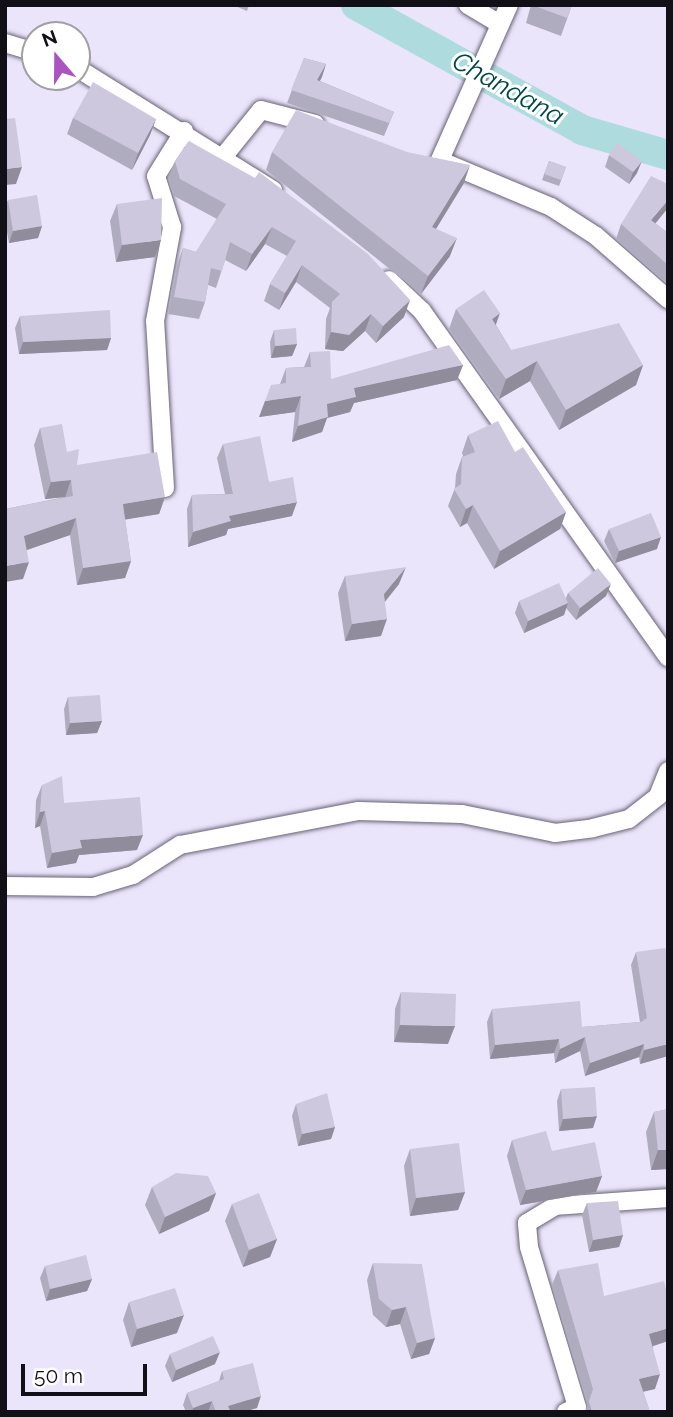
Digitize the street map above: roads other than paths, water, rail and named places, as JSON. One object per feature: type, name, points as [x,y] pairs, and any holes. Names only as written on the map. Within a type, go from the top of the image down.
[{"type":"street","points":[[468,5],[500,24]]},
{"type":"street","points":[[439,162],[487,48],[509,5]]},
{"type":"street","points":[[91,76],[184,131],[289,201]]},
{"type":"street","points":[[223,158],[261,110],[337,133]]},
{"type":"street","points":[[165,488],[155,321],[172,227],[156,176],[184,131]]},
{"type":"street","points":[[414,157],[476,171],[551,207],[596,236],[668,299]]},
{"type":"street","points":[[378,270],[422,311],[668,657]]},
{"type":"street","points":[[5,886],[93,887],[133,876],[180,845],[359,811],[463,814],[555,833],[593,828],[629,819],[658,796],[668,771]]},
{"type":"street","points":[[573,1410],[527,1223],[555,1206],[668,1198]]},
{"type":"waterway","name":"Chandana","points":[[356,5],[582,130],[668,155]]}]
